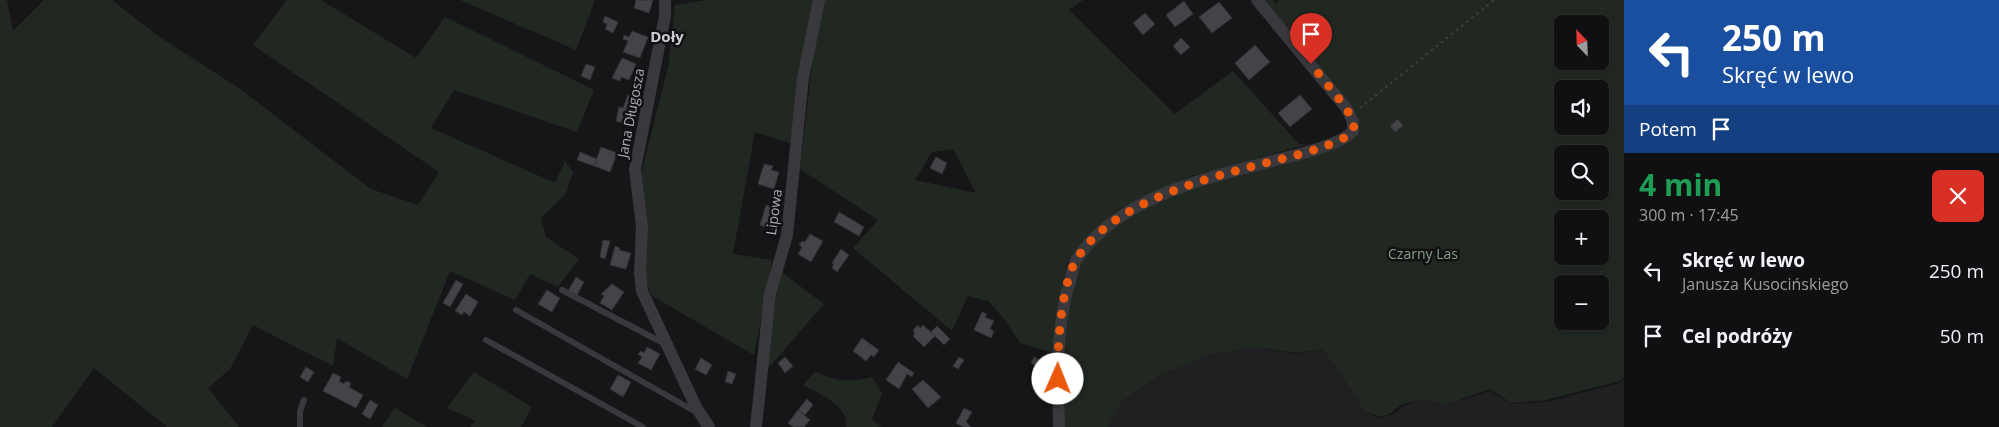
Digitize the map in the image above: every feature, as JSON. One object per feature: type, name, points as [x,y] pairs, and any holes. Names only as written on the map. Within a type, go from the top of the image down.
[{"type":"street","name":"Jana Długosza","points":[[665,0],[665,16],[636,169],[642,227],[640,272],[642,291],[665,344],[708,427]]},
{"type":"street","name":"Lipowa","points":[[756,427],[770,294],[787,235],[803,78],[819,0]]},
{"type":"street","points":[[1059,427],[1057,363],[1062,305],[1076,260],[1098,236],[1132,210],[1184,185],[1293,156],[1343,139],[1353,131],[1351,116],[1257,0]]},
{"type":"lane","points":[[562,290],[665,344]]},
{"type":"lane","points":[[516,310],[700,414]]},
{"type":"lane","points":[[486,340],[643,427]]},
{"type":"lane","points":[[300,427],[300,411],[304,400]]},
{"type":"path","points":[[1351,116],[1494,0]]},
{"type":"shaded area","points":[[1255,347],[1295,354],[1322,349],[1339,371],[1364,410],[1380,419],[1397,412],[1403,406],[1426,399],[1445,405],[1490,391],[1511,404],[1547,402],[1620,383],[1624,379],[1624,427],[1108,427],[1121,402],[1157,377],[1208,355]]},
{"type":"green space","points":[[0,0],[7,0],[13,31],[44,0],[112,0],[157,35],[240,89],[371,189],[418,205],[439,172],[253,45],[287,0],[321,0],[416,58],[445,17],[594,90],[577,132],[454,90],[431,128],[555,183],[565,161],[573,172],[566,194],[541,218],[546,237],[579,259],[558,287],[530,274],[515,300],[450,271],[407,379],[337,338],[333,366],[253,325],[230,369],[208,388],[239,427],[167,427],[94,368],[52,427],[0,427]]},
{"type":"green space","points":[[460,0],[595,0],[576,50]]},
{"type":"green space","points":[[707,0],[1083,0],[1069,10],[1175,114],[1233,71],[1299,144],[1308,144],[1189,177],[1116,211],[1079,247],[1067,263],[1054,353],[1020,343],[1005,320],[988,301],[968,296],[952,331],[853,248],[878,220],[800,169],[814,48],[793,144],[755,132],[733,254],[772,260],[754,355],[652,296],[645,280],[641,174],[668,68],[675,5]],"holes":[[[953,149],[976,193],[915,180],[932,152]]]},
{"type":"green space","name":"Czarny Las","points":[[1263,0],[1273,0],[1276,4],[1280,0],[1624,0],[1624,377],[1620,381],[1546,400],[1511,403],[1490,389],[1445,405],[1426,399],[1402,404],[1391,413],[1381,417],[1364,411],[1339,371],[1322,349],[1296,353],[1255,347],[1208,355],[1157,377],[1121,402],[1108,427],[1060,427],[1058,363],[1077,260],[1098,235],[1184,185],[1343,139],[1353,122],[1311,64],[1316,59]]},
{"type":"green space","points":[[780,271],[824,304],[766,371]]},
{"type":"green space","points":[[474,372],[532,407],[521,427],[470,427],[476,421],[447,408]]},
{"type":"green space","points":[[815,372],[843,380],[872,377],[882,394],[872,419],[881,427],[846,427],[846,419],[843,413],[832,401],[803,385]]},
{"type":"green space","points":[[395,408],[427,427],[382,427]]},
{"type":"building","points":[[636,0],[653,0],[649,13],[634,8]]},
{"type":"building","points":[[1184,1],[1193,14],[1175,27],[1166,15]]},
{"type":"building","points":[[1219,2],[1232,18],[1212,33],[1199,17]]},
{"type":"building","points":[[1145,13],[1155,24],[1143,35],[1133,23]]},
{"type":"building","points":[[605,16],[618,22],[613,33],[605,29],[607,24],[603,22]]},
{"type":"building","points":[[632,31],[648,37],[640,58],[623,52],[628,41],[623,39],[624,35],[629,37]]},
{"type":"building","points":[[1181,38],[1190,47],[1181,55],[1173,46]]},
{"type":"building","points":[[1255,45],[1270,62],[1249,80],[1235,63]]},
{"type":"building","points":[[622,58],[636,64],[629,80],[621,77],[620,81],[612,78]]},
{"type":"building","points":[[586,64],[595,67],[590,80],[581,76]]},
{"type":"building","points":[[628,95],[637,97],[634,110],[623,108]]},
{"type":"building","points":[[1300,95],[1312,109],[1290,127],[1278,113]]},
{"type":"building","points":[[619,107],[638,111],[637,118],[633,117],[631,125],[616,121]]},
{"type":"building","points":[[1398,119],[1403,126],[1395,132],[1390,126]]},
{"type":"building","points":[[601,147],[617,153],[610,172],[594,166]]},
{"type":"building","points":[[580,152],[597,159],[594,166],[577,160]]},
{"type":"building","points":[[936,157],[947,163],[942,174],[930,168]]},
{"type":"building","points":[[764,164],[773,166],[771,170],[779,172],[774,189],[758,184]]},
{"type":"building","points":[[766,205],[773,208],[772,211],[779,214],[774,230],[760,225]]},
{"type":"building","points":[[839,212],[864,227],[859,236],[834,222]]},
{"type":"building","points":[[810,234],[823,241],[811,262],[798,254],[802,247],[799,245],[802,241],[805,242]]},
{"type":"building","points":[[603,240],[610,241],[605,259],[600,257]]},
{"type":"building","points":[[615,246],[620,248],[619,250],[631,253],[626,269],[610,265]]},
{"type":"building","points":[[841,249],[849,255],[837,272],[832,268],[834,264],[832,263]]},
{"type":"building","points":[[576,277],[584,282],[577,295],[568,291]]},
{"type":"building","points":[[456,280],[463,284],[450,307],[443,303]]},
{"type":"building","points":[[612,284],[624,292],[612,310],[600,303],[604,296],[601,294]]},
{"type":"building","points":[[547,290],[560,298],[552,312],[538,304]]},
{"type":"building","points":[[466,294],[478,302],[470,316],[464,312],[462,315],[455,311]]},
{"type":"building","points":[[982,312],[987,314],[985,317],[994,321],[990,329],[994,331],[991,338],[974,330]]},
{"type":"building","points":[[918,325],[920,328],[923,325],[935,336],[924,347],[913,336],[915,333],[913,330]]},
{"type":"building","points":[[937,326],[950,339],[944,345],[931,332]]},
{"type":"building","points":[[862,338],[879,350],[874,357],[871,355],[866,361],[853,351]]},
{"type":"building","points":[[647,347],[660,354],[651,370],[638,363],[642,357],[638,354],[641,351],[644,353]]},
{"type":"building","points":[[785,357],[793,366],[785,373],[778,363]]},
{"type":"building","points":[[959,357],[964,360],[958,369],[953,366]]},
{"type":"building","points":[[1034,357],[1043,362],[1039,368],[1031,363]]},
{"type":"building","points":[[701,358],[712,365],[706,375],[695,369]]},
{"type":"building","points":[[898,362],[914,373],[912,377],[907,374],[899,389],[886,380]]},
{"type":"building","points":[[306,367],[314,372],[308,382],[300,377]]},
{"type":"building","points":[[728,371],[736,374],[732,384],[725,382]]},
{"type":"building","points":[[333,373],[341,377],[339,381],[344,384],[346,381],[351,383],[349,387],[363,395],[356,408],[323,391]]},
{"type":"building","points":[[618,375],[631,382],[623,397],[610,389]]},
{"type":"building","points":[[923,380],[941,397],[928,408],[912,389]]},
{"type":"building","points":[[807,399],[813,405],[805,415],[798,410]]},
{"type":"building","points":[[370,400],[378,405],[370,419],[362,414]]},
{"type":"building","points":[[964,408],[972,412],[966,422],[971,427],[963,427],[956,423]]},
{"type":"building","points":[[798,410],[810,420],[804,427],[793,427],[788,423]]},
{"type":"district","name":"Doły","points":[[667,37]]},
{"type":"route","points":[[1058,379],[1057,363],[1062,305],[1076,260],[1098,236],[1132,210],[1184,185],[1293,156],[1343,139],[1351,134],[1354,126],[1347,109],[1311,64]]}]
